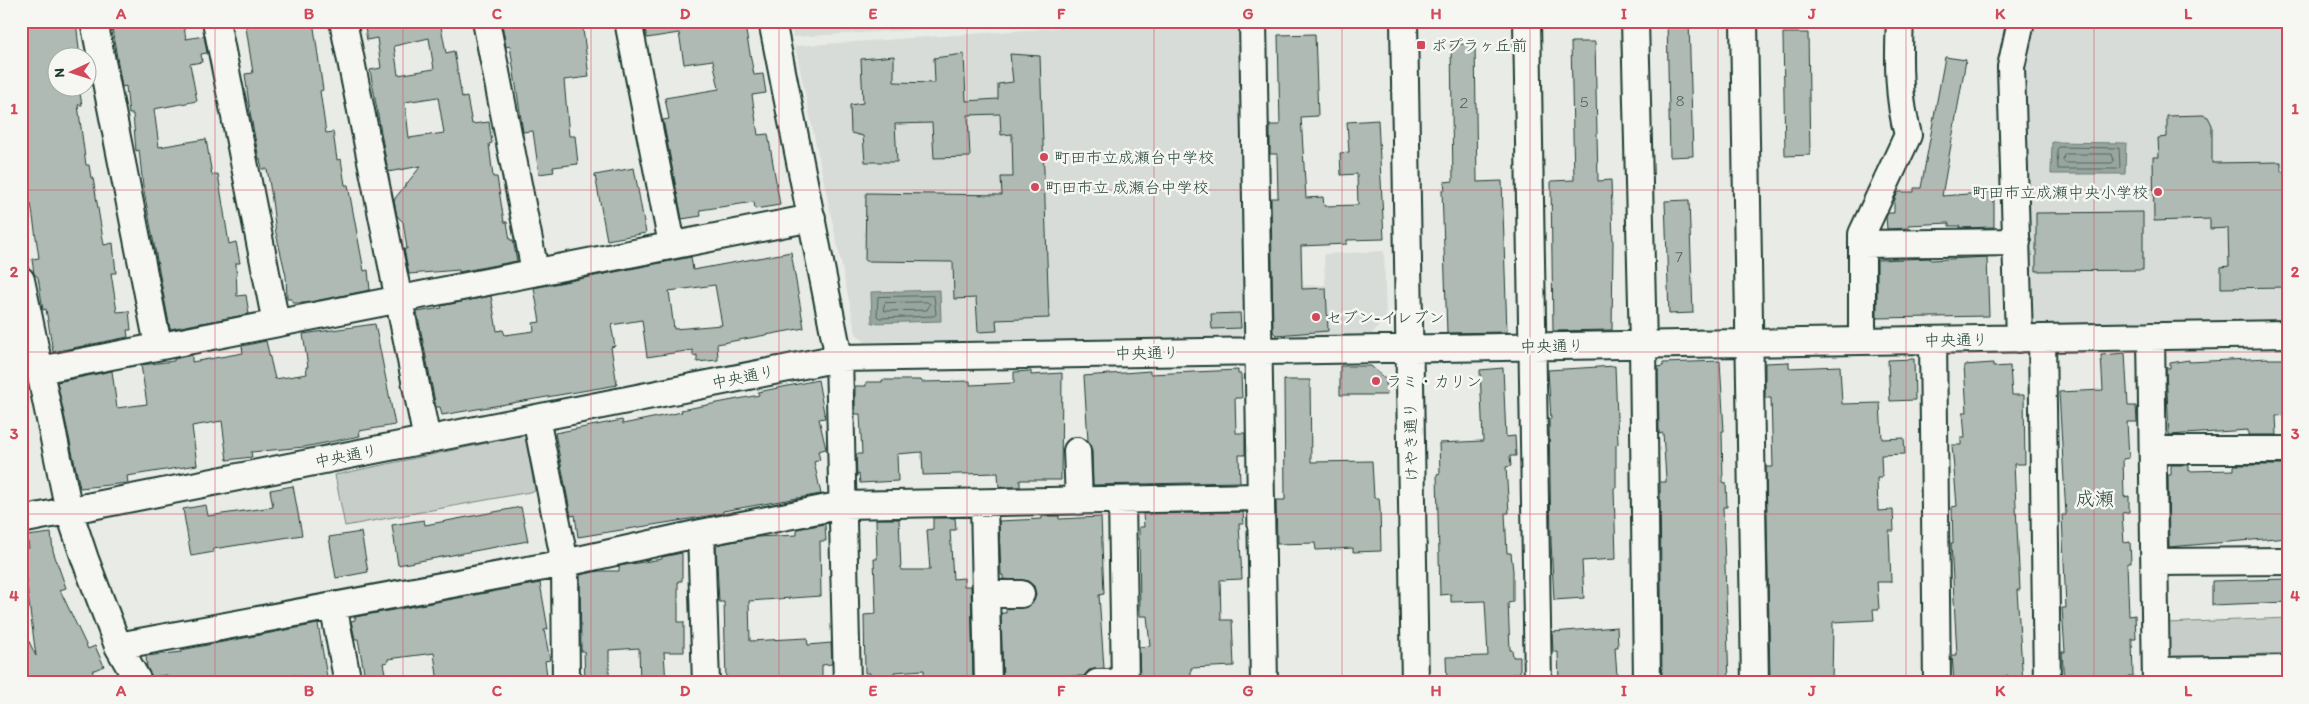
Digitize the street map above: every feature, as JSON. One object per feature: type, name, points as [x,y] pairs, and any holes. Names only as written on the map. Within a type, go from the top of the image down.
[{"type":"street","points":[[94,21],[158,345]]},
{"type":"street","points":[[216,21],[276,323]]},
{"type":"street","points":[[343,21],[397,300],[427,440]]},
{"type":"street","points":[[486,21],[536,271]]},
{"type":"street","points":[[628,21],[672,244]]},
{"type":"street","points":[[772,21],[840,358],[847,683]]},
{"type":"street","points":[[1264,21],[1253,21],[1264,683]]},
{"type":"street","name":"けやき通り","points":[[1404,21],[1415,683]]},
{"type":"street","points":[[1527,21],[1538,683]]},
{"type":"street","points":[[1636,21],[1643,345],[1647,683]]},
{"type":"street","points":[[1744,21],[1754,683]]},
{"type":"street","points":[[1862,341],[1862,234],[1908,135],[1901,110],[1900,21]]},
{"type":"street","points":[[2020,21],[2010,67],[2017,242],[2030,339],[2047,683]]},
{"type":"street","points":[[40,370],[158,345],[812,218]]},
{"type":"street","points":[[1862,244],[2017,242]]},
{"type":"street","points":[[21,280],[69,511],[118,646],[139,683]]},
{"type":"street","name":"中央通り","points":[[21,520],[840,358],[2288,334]]},
{"type":"street","points":[[2151,336],[2156,677],[2288,668]]},
{"type":"street","points":[[1933,340],[1937,683]]},
{"type":"street","points":[[536,418],[565,562],[566,683]]},
{"type":"street","points":[[2153,450],[2288,450]]},
{"type":"street","points":[[1077,451],[1079,501]]},
{"type":"street","points":[[118,646],[565,562],[843,505],[984,504],[1260,497]]},
{"type":"street","points":[[1097,683],[1124,682],[1122,500]]},
{"type":"street","points":[[984,504],[988,683]]},
{"type":"street","points":[[701,533],[706,683]]},
{"type":"street","points":[[2155,562],[2288,561]]},
{"type":"street","points":[[986,594],[1021,594]]},
{"type":"street","points":[[333,606],[348,683]]},
{"type":"shaded area","points":[[790,21],[1062,21],[793,37]]},
{"type":"shaded area","name":"町田市立 成瀬台中学校","points":[[1159,21],[1243,21],[1247,328],[1239,337],[865,342],[856,334],[795,46]]},
{"type":"shaded area","name":"町田市立成瀬中央小学校","points":[[2036,21],[2288,21],[2288,319],[2036,324],[2030,317],[2026,67]]},
{"type":"shaded area","points":[[1384,251],[1386,318],[1371,335],[1289,338],[1288,286],[1325,285],[1324,254]]},
{"type":"shaded area","points":[[525,435],[535,491],[345,526],[335,475]]},
{"type":"shaded area","points":[[2288,618],[2288,653],[2174,658],[2168,655],[2166,623]]},
{"type":"water","points":[[2052,142],[2126,143],[2125,174],[2051,174]]},
{"type":"water","points":[[940,290],[941,321],[872,323],[871,292]]},
{"type":"building","points":[[43,21],[76,21],[79,48],[48,48],[48,98],[81,98],[82,105],[78,105],[86,165],[89,165],[91,178],[93,178],[104,245],[113,243],[116,273],[111,273],[117,312],[129,311],[131,330],[127,330],[128,337],[53,352],[46,309],[43,310],[38,277],[34,274],[32,259],[39,258],[31,203],[26,203],[24,183],[21,183],[21,24]]},
{"type":"building","points":[[132,21],[183,21],[186,39],[204,36],[207,53],[201,54],[202,62],[190,64],[197,101],[154,109],[159,147],[206,139],[212,175],[218,174],[229,244],[236,242],[240,263],[236,263],[237,296],[246,295],[249,314],[170,329],[143,186],[139,150],[136,151],[133,114],[129,114],[126,86],[122,87],[112,28],[116,28],[115,24]]},
{"type":"building","points":[[245,21],[313,21],[323,90],[320,91],[326,133],[333,132],[337,160],[341,159],[345,185],[348,185],[364,271],[368,270],[370,290],[305,303],[292,303],[292,299],[287,299],[286,276],[276,233],[267,169],[262,169],[259,159],[250,112],[245,74],[253,73]]},
{"type":"building","points":[[364,21],[440,21],[446,53],[454,51],[462,98],[467,97],[472,124],[489,122],[492,143],[489,144],[493,177],[497,177],[504,222],[507,222],[510,240],[513,240],[517,261],[459,272],[459,270],[409,274],[404,249],[407,249],[403,222],[397,216],[394,201],[421,166],[388,172],[370,70],[381,68],[377,38],[367,40]],"holes":[[[429,38],[434,69],[398,75],[394,46]],[[438,97],[444,133],[409,138],[405,102]]]},
{"type":"building","points":[[522,21],[582,21],[589,77],[564,80],[569,136],[575,136],[578,164],[553,167],[554,172],[539,174],[533,131],[523,132],[510,46],[506,47],[502,24]]},
{"type":"building","points":[[643,21],[744,21],[754,75],[763,74],[766,93],[752,95],[758,135],[768,134],[780,205],[755,209],[754,202],[700,210],[701,216],[682,219],[663,120],[669,119],[665,98],[719,89],[713,60],[684,64],[679,33],[647,38]]},
{"type":"building","points":[[1667,21],[1689,21],[1693,156],[1670,157]]},
{"type":"building","points":[[1783,33],[1808,33],[1810,155],[1785,156]]},
{"type":"building","points":[[1315,34],[1318,116],[1301,117],[1306,198],[1323,197],[1324,206],[1358,205],[1357,174],[1341,175],[1340,153],[1349,152],[1347,122],[1378,120],[1384,239],[1347,240],[1347,244],[1301,246],[1302,289],[1326,288],[1328,331],[1276,335],[1273,332],[1271,198],[1278,198],[1277,154],[1270,154],[1270,125],[1280,125],[1278,35]]},
{"type":"building","points":[[1571,42],[1595,42],[1598,181],[1611,180],[1613,243],[1612,330],[1553,331],[1551,181],[1574,180]]},
{"type":"building","points":[[1451,44],[1475,44],[1477,182],[1502,181],[1507,332],[1447,333],[1442,190],[1445,190],[1444,182],[1453,181]]},
{"type":"building","points":[[964,54],[966,101],[998,99],[998,84],[1013,82],[1010,54],[1040,56],[1049,318],[996,320],[997,331],[978,332],[976,298],[954,299],[953,262],[865,261],[866,193],[1002,195],[1001,177],[1013,177],[1012,134],[1001,135],[1000,114],[968,115],[970,157],[934,158],[932,123],[895,124],[897,162],[865,162],[863,136],[851,133],[850,105],[863,103],[861,59],[894,56],[894,82],[935,83],[934,58]]},
{"type":"building","points":[[1945,57],[1966,60],[1942,196],[1994,192],[1994,227],[1960,228],[1960,226],[1949,226],[1949,223],[1908,225],[1909,228],[1887,229],[1886,217],[1888,213],[1894,213],[1894,202],[1898,192],[1914,192],[1914,188],[1921,188]]},
{"type":"building","points":[[2203,115],[2208,117],[2212,125],[2212,163],[2281,162],[2281,172],[2288,171],[2288,259],[2284,259],[2286,287],[2221,288],[2221,267],[2229,266],[2228,228],[2210,229],[2210,219],[2154,221],[2153,157],[2159,157],[2158,138],[2167,137],[2167,116]]},
{"type":"building","points":[[634,168],[646,233],[607,240],[595,175]]},
{"type":"building","points":[[1689,200],[1693,313],[1669,314],[1665,201]]},
{"type":"building","points":[[2143,212],[2143,270],[2036,271],[2036,213]]},
{"type":"building","points":[[791,252],[804,328],[717,344],[718,360],[697,362],[697,355],[693,356],[693,350],[647,357],[642,320],[611,325],[615,346],[611,347],[617,385],[442,415],[440,407],[436,407],[417,312],[491,296],[497,331],[503,330],[505,335],[534,331],[533,323],[540,322],[534,288],[691,257],[693,270]],"holes":[[[715,285],[722,325],[674,329],[669,291]]]},
{"type":"building","points":[[1987,257],[1989,316],[1877,318],[1877,260]]},
{"type":"building","points":[[1240,313],[1241,328],[1212,329],[1211,314]]},
{"type":"building","points":[[375,324],[395,425],[359,431],[360,436],[304,447],[251,452],[252,457],[227,460],[222,421],[192,426],[197,465],[127,476],[128,483],[80,488],[57,382],[112,371],[117,408],[147,404],[141,365],[174,361],[174,359],[192,355],[192,362],[243,353],[242,346],[266,341],[275,379],[307,374],[306,367],[308,367],[303,334]]},
{"type":"building","points":[[2125,353],[2128,406],[2136,406],[2137,422],[2127,422],[2129,458],[2123,459],[2124,497],[2129,496],[2129,512],[2122,513],[2124,543],[2130,542],[2131,563],[2127,563],[2129,616],[2135,615],[2136,639],[2132,639],[2133,676],[2128,676],[2129,683],[2064,683],[2062,652],[2065,652],[2062,608],[2066,608],[2062,515],[2066,515],[2059,392],[2103,390],[2101,355]]},
{"type":"building","points":[[2268,358],[2288,359],[2288,415],[2276,416],[2277,435],[2248,435],[2248,430],[2169,435],[2166,368],[2170,368],[2170,363],[2189,360],[2189,362]]},
{"type":"building","points":[[1914,359],[1915,400],[1890,401],[1888,360]]},
{"type":"building","points":[[1720,361],[1724,431],[1722,431],[1723,482],[1726,483],[1727,507],[1723,507],[1729,683],[1662,683],[1660,482],[1666,482],[1666,478],[1663,433],[1659,434],[1658,367],[1663,366],[1663,363]]},
{"type":"building","points":[[1789,362],[1789,368],[1840,366],[1842,404],[1880,403],[1882,439],[1904,438],[1905,454],[1881,455],[1882,478],[1877,478],[1878,511],[1893,510],[1894,531],[1889,531],[1891,582],[1877,582],[1879,609],[1873,609],[1874,620],[1833,622],[1832,683],[1775,683],[1775,679],[1770,679],[1766,467],[1773,467],[1771,398],[1765,398],[1765,363]]},
{"type":"building","points":[[1993,363],[1993,367],[2010,366],[2012,395],[2024,395],[2025,464],[2014,464],[2020,590],[2017,590],[2023,683],[2009,683],[2008,676],[1976,678],[1977,683],[1954,683],[1952,655],[1957,655],[1951,543],[1953,543],[1952,507],[1957,506],[1952,445],[1961,445],[1961,438],[1965,438],[1963,412],[1967,412],[1964,365]]},
{"type":"building","points":[[1340,366],[1371,366],[1386,380],[1387,395],[1340,395]]},
{"type":"building","points":[[1615,366],[1618,444],[1616,445],[1616,488],[1614,488],[1616,559],[1582,561],[1584,598],[1554,600],[1551,542],[1549,419],[1551,419],[1548,370]]},
{"type":"building","points":[[1503,368],[1506,437],[1515,436],[1516,456],[1510,456],[1511,466],[1506,467],[1509,513],[1505,513],[1507,553],[1511,553],[1513,571],[1513,602],[1508,603],[1510,650],[1512,650],[1513,657],[1520,657],[1520,674],[1512,674],[1513,683],[1447,683],[1446,657],[1488,656],[1485,601],[1451,602],[1451,594],[1440,595],[1437,474],[1440,473],[1439,443],[1483,441],[1480,370]]},
{"type":"building","points":[[1238,370],[1238,374],[1241,374],[1242,398],[1235,398],[1236,433],[1245,433],[1245,455],[1239,455],[1240,482],[1093,485],[1092,450],[1088,441],[1084,376],[1150,371],[1150,374]]},
{"type":"building","points":[[1031,371],[1031,375],[1062,373],[1061,480],[1020,480],[1020,487],[999,487],[998,473],[923,475],[922,452],[897,454],[898,481],[860,483],[859,474],[857,475],[856,454],[862,454],[860,414],[855,414],[855,386],[866,386],[866,382],[882,382],[882,380],[921,380],[922,382],[970,381],[970,385],[1014,383],[1014,372]]},
{"type":"building","points":[[818,380],[825,418],[819,419],[826,449],[818,451],[820,460],[814,462],[821,494],[723,511],[723,513],[702,517],[578,537],[575,515],[571,516],[555,433],[622,420],[623,424],[682,412],[681,410],[759,395],[758,392]]},
{"type":"building","points":[[1284,380],[1310,380],[1311,462],[1372,461],[1374,498],[1379,498],[1380,508],[1381,551],[1353,552],[1353,548],[1316,550],[1315,543],[1277,544],[1276,500],[1285,500]]},
{"type":"building","points":[[2171,465],[2189,465],[2189,471],[2234,470],[2234,465],[2288,465],[2288,537],[2169,547],[2168,475],[2171,475]]},
{"type":"building","points":[[293,486],[302,535],[213,549],[214,552],[191,556],[183,509],[206,505],[208,516],[273,507],[270,490]]},
{"type":"building","points":[[521,507],[528,541],[398,565],[392,525],[424,520],[425,525]]},
{"type":"building","points":[[1243,512],[1244,524],[1239,524],[1242,579],[1220,580],[1221,620],[1232,620],[1234,666],[1191,668],[1191,683],[1140,683],[1139,647],[1150,646],[1147,616],[1140,616],[1139,527],[1144,527],[1143,514]]},
{"type":"building","points":[[1042,516],[1059,516],[1059,519],[1101,517],[1104,594],[1099,595],[1104,668],[1089,670],[1084,676],[1066,676],[1066,682],[1003,683],[1001,613],[1006,613],[1006,609],[1028,607],[1034,601],[1036,594],[1034,586],[1028,581],[1003,579],[1003,575],[1001,575],[999,521],[1042,519]]},
{"type":"building","points":[[933,518],[955,518],[956,530],[950,530],[953,579],[964,578],[964,586],[971,586],[973,683],[925,683],[924,670],[894,672],[895,683],[870,683],[870,673],[865,673],[864,615],[876,614],[874,559],[877,559],[876,519],[899,519],[901,570],[930,570],[927,530],[933,529]]},
{"type":"building","points":[[825,524],[826,541],[820,541],[821,596],[749,601],[750,641],[807,638],[808,645],[831,643],[832,664],[822,665],[822,683],[726,683],[724,602],[719,602],[716,545],[757,537],[797,535],[797,529]]},
{"type":"building","points":[[361,532],[368,572],[336,578],[329,537]]},
{"type":"building","points":[[51,533],[53,551],[66,588],[60,590],[88,649],[95,646],[104,666],[92,671],[99,683],[21,683],[21,625],[36,656],[22,549],[29,548],[27,536]]},
{"type":"building","points":[[682,553],[682,581],[678,581],[678,622],[684,622],[684,652],[664,652],[666,683],[640,683],[639,648],[609,650],[609,683],[585,683],[584,651],[581,651],[580,575],[599,571],[619,571],[619,566],[662,559],[662,557]]},
{"type":"building","points":[[2288,579],[2288,602],[2212,605],[2212,581]]},
{"type":"building","points":[[540,583],[548,629],[544,630],[550,660],[545,661],[548,683],[438,683],[434,653],[388,659],[388,662],[383,663],[387,683],[366,683],[358,639],[355,639],[351,621],[355,620],[355,617]]},
{"type":"building","points":[[318,624],[328,683],[301,683],[300,680],[297,681],[296,675],[249,683],[167,683],[167,675],[152,677],[147,668],[146,656],[182,652],[181,650]]},
{"type":"building","points":[[1617,627],[1618,647],[1615,647],[1617,676],[1559,682],[1558,652],[1553,652],[1552,632]]},
{"type":"place","name":"ポプラヶ丘前","points":[[1421,45]]},
{"type":"place","name":"町田市立成瀬台中学校","points":[[1044,157]]},
{"type":"place","name":"町田市立 成瀬台中学校","points":[[1035,187]]},
{"type":"place","name":"町田市立成瀬中央小学校","points":[[2158,192]]},
{"type":"place","name":"セブン-イレブン","points":[[1316,317]]},
{"type":"place","name":"ラミ・カリン","points":[[1376,381]]},
{"type":"district","name":"成瀬","points":[[2095,498]]}]
